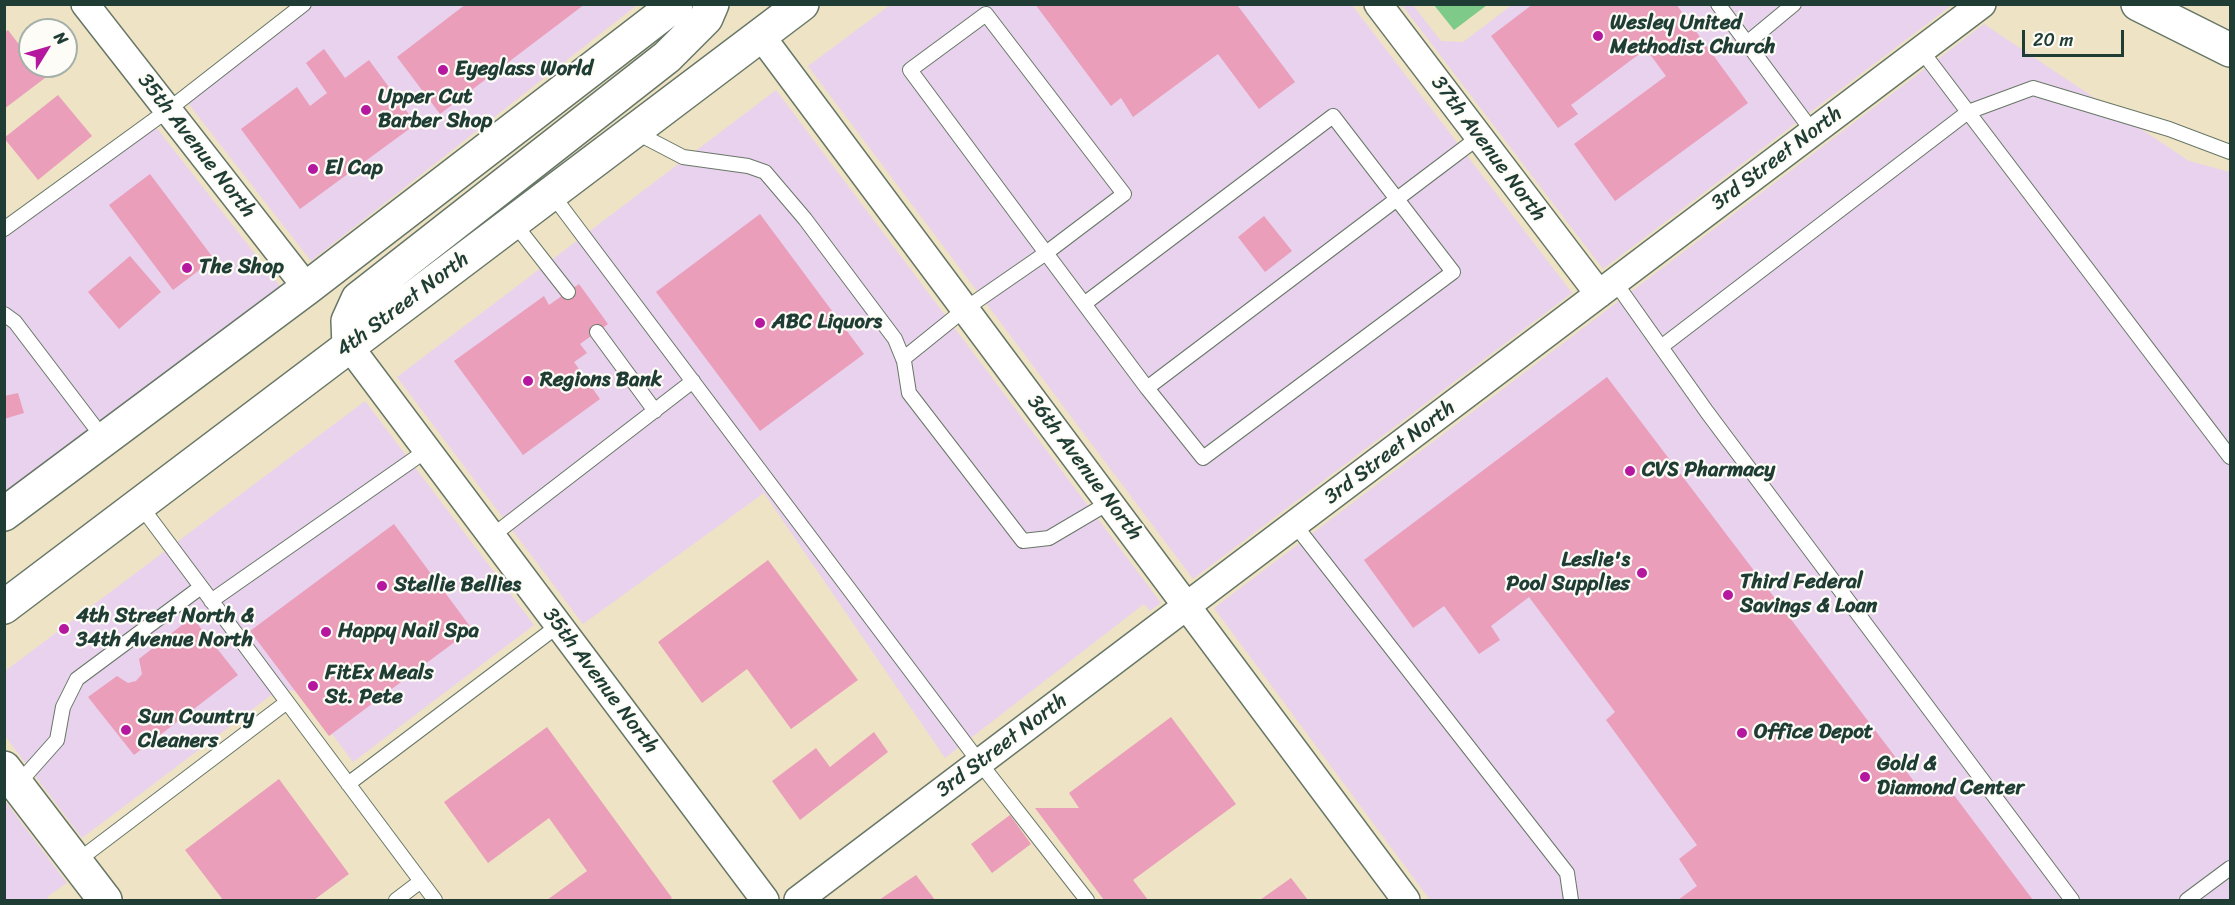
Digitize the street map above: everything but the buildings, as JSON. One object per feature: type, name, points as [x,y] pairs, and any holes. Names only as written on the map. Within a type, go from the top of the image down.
[{"type":"main road","points":[[4,514],[307,288],[676,4]]},
{"type":"main road","points":[[349,346],[348,321],[358,299],[667,57],[706,18],[712,4]]},
{"type":"main road","name":"4th Street North","points":[[4,607],[802,4]]},
{"type":"main road","points":[[2138,4],[2230,50]]},
{"type":"main road","points":[[11,777],[105,900]]},
{"type":"street","name":"35th Avenue North","points":[[86,4],[307,288]]},
{"type":"street","name":"37th Avenue North","points":[[1378,4],[1479,137],[1607,288]]},
{"type":"street","name":"3rd Street North","points":[[798,900],[1982,4]]},
{"type":"street","name":"36th Avenue North","points":[[761,36],[1406,900]]},
{"type":"street","name":"35th Avenue North","points":[[349,346],[765,900]]},
{"type":"lane","points":[[4,230],[168,110],[304,4]]},
{"type":"lane","points":[[1718,4],[1813,132]]},
{"type":"lane","points":[[1747,43],[1794,4]]},
{"type":"lane","points":[[903,359],[965,309],[1046,253],[1124,194],[986,14],[910,70],[1046,253],[1084,304],[1147,388],[1203,458],[1453,272],[1395,200],[1333,116],[1084,304]]},
{"type":"lane","points":[[1921,50],[2230,457]]},
{"type":"lane","points":[[1661,347],[1968,112],[2033,88],[2169,129],[2230,152]]},
{"type":"lane","points":[[633,131],[683,157],[748,166],[765,172],[805,219],[895,339],[903,359],[909,393],[1023,541],[1049,538],[1110,501]]},
{"type":"lane","points":[[1147,388],[1479,137]]},
{"type":"lane","points":[[551,193],[980,763],[1087,900]]},
{"type":"lane","points":[[513,222],[568,292]]},
{"type":"lane","points":[[1607,288],[1661,347],[2072,900]]},
{"type":"lane","points":[[4,314],[15,322],[104,440]]},
{"type":"lane","points":[[597,332],[655,411]]},
{"type":"lane","points":[[492,536],[693,381]]},
{"type":"lane","points":[[212,601],[427,450]]},
{"type":"lane","points":[[140,505],[435,900]]},
{"type":"lane","points":[[1295,525],[1567,873],[1571,900]]},
{"type":"lane","points":[[11,777],[57,740],[63,707],[77,679],[201,587]]},
{"type":"lane","points":[[348,784],[559,625]]},
{"type":"lane","points":[[76,862],[287,702]]},
{"type":"lane","points":[[2187,900],[2230,868]]},
{"type":"lane","points":[[396,900],[421,881]]},
{"type":"shaded area","points":[[312,5],[637,5],[311,261],[184,98]]},
{"type":"shaded area","points":[[890,5],[1352,5],[1572,293],[1193,579],[808,66]]},
{"type":"shaded area","points":[[1402,5],[1413,5],[1441,41],[1463,42],[1512,5],[1952,5],[1603,269]]},
{"type":"shaded area","points":[[1984,24],[2189,161],[2230,172],[2230,900],[1430,900],[1214,608]]},
{"type":"shaded area","points":[[776,90],[1161,603],[1150,611],[1144,604],[945,758],[764,493],[583,624],[397,377]]},
{"type":"shaded area","points":[[152,122],[280,286],[5,492],[5,230]]},
{"type":"shaded area","points":[[365,401],[534,625],[353,762],[300,691],[278,690],[82,838],[5,736],[5,671]]},
{"type":"shaded area","points":[[5,801],[67,883],[47,897],[49,900],[5,900]]},
{"type":"green space","points":[[1434,5],[1487,5],[1454,30]]},
{"type":"place","name":"Wesley United Methodist Church","points":[[1598,36]]},
{"type":"place","name":"Eyeglass World","points":[[443,70]]},
{"type":"place","name":"Upper Cut Barber Shop","points":[[366,110]]},
{"type":"place","name":"El Cap","points":[[313,169]]},
{"type":"place","name":"The Shop","points":[[187,268]]},
{"type":"place","name":"ABC Liquors","points":[[760,323]]},
{"type":"place","name":"Regions Bank","points":[[528,381]]},
{"type":"place","name":"CVS Pharmacy","points":[[1630,471]]},
{"type":"place","name":"Leslie's Pool Supplies","points":[[1642,573]]},
{"type":"place","name":"Stellie Bellies","points":[[382,586]]},
{"type":"place","name":"Third Federal Savings & Loan","points":[[1728,595]]},
{"type":"place","name":"4th Street North & 34th Avenue North","points":[[64,629]]},
{"type":"place","name":"Happy Nail Spa","points":[[326,632]]},
{"type":"place","name":"FitEx Meals St. Pete","points":[[313,686]]},
{"type":"place","name":"Sun Country Cleaners","points":[[126,730]]},
{"type":"place","name":"Office Depot","points":[[1742,733]]},
{"type":"place","name":"Gold & Diamond Center","points":[[1865,777]]}]
